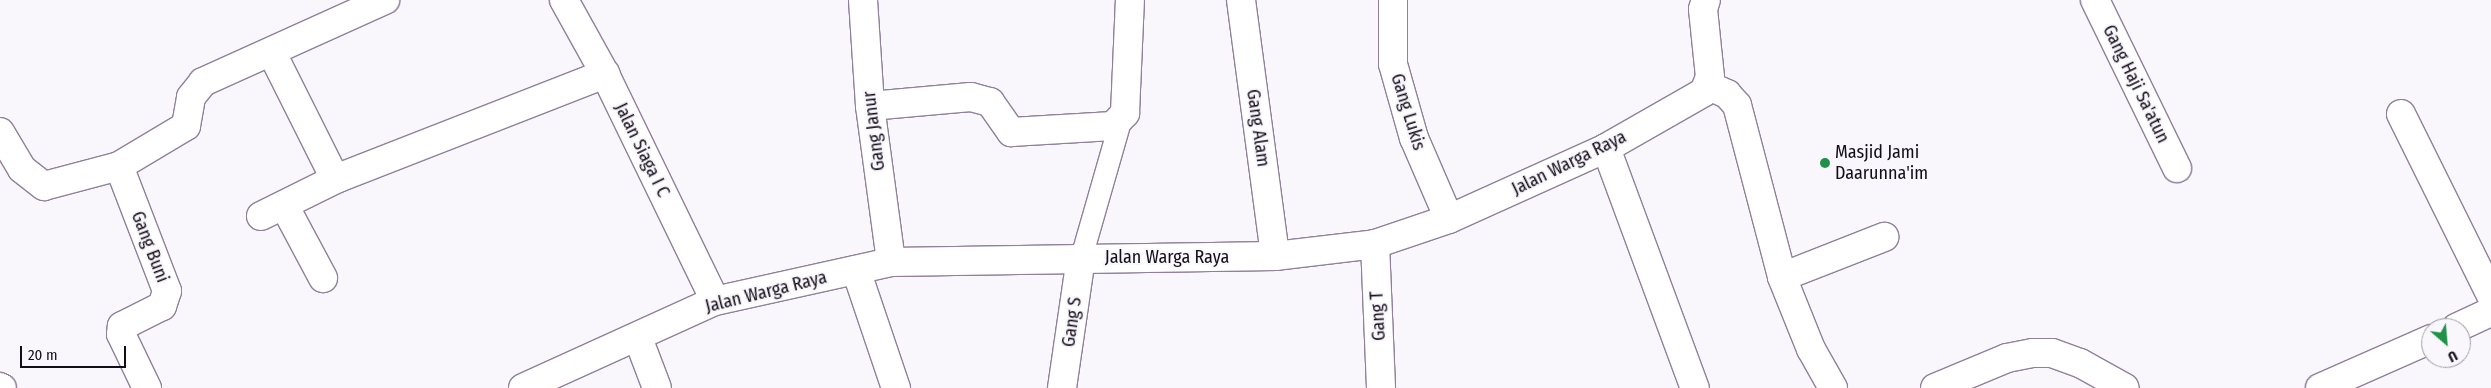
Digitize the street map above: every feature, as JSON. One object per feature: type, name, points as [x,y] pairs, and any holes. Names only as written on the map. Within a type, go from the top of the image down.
[{"type":"street","points":[[0,132],[26,173],[44,186],[119,166],[186,126],[191,97],[203,82],[272,54],[386,0]]},
{"type":"street","name":"Jalan Siaga I C","points":[[564,0],[605,74],[715,302]]},
{"type":"street","name":"Gang Janur","points":[[863,0],[870,106],[891,262]]},
{"type":"street","points":[[870,106],[981,98],[993,106],[1007,130],[1015,133],[1105,129],[1120,120],[1125,113],[1130,0]]},
{"type":"street","name":"Gang Alam","points":[[1241,0],[1275,256]]},
{"type":"street","name":"Gang Lukis","points":[[1393,0],[1393,64],[1414,138],[1449,219]]},
{"type":"street","points":[[1706,0],[1703,8],[1709,86],[1727,94],[1737,105],[1743,118],[1782,277],[1811,349],[1833,388]]},
{"type":"street","name":"Gang Haji Sa'atun","points":[[2095,0],[2178,168]]},
{"type":"street","points":[[272,54],[331,171],[338,178]]},
{"type":"street","points":[[323,278],[273,210],[338,178],[605,74]]},
{"type":"street","name":"Jalan Warga Raya","points":[[523,388],[715,302],[891,262],[1081,257],[1275,256],[1375,244],[1449,219],[1606,148],[1704,92],[1709,86]]},
{"type":"street","points":[[2401,114],[2491,295]]},
{"type":"street","points":[[1606,148],[1695,388]]},
{"type":"street","name":"Gang Buni","points":[[119,166],[167,291],[162,306],[122,326],[121,334],[147,388]]},
{"type":"street","points":[[1782,277],[1884,237]]},
{"type":"street","name":"Gang T","points":[[1375,244],[1381,388]]},
{"type":"street","name":"Gang S","points":[[1062,388],[1081,257]]},
{"type":"street","points":[[856,270],[896,388]]},
{"type":"street","points":[[2471,321],[2491,312]]},
{"type":"street","points":[[638,338],[657,388]]},
{"type":"street","points":[[2320,388],[2421,343]]},
{"type":"street","points":[[1935,388],[2007,358],[2042,353],[2080,363],[2125,388]]},
{"type":"lane","points":[[1081,257],[1120,120]]},
{"type":"place","name":"Masjid Jami Daarunna'im","points":[[1825,163]]}]
